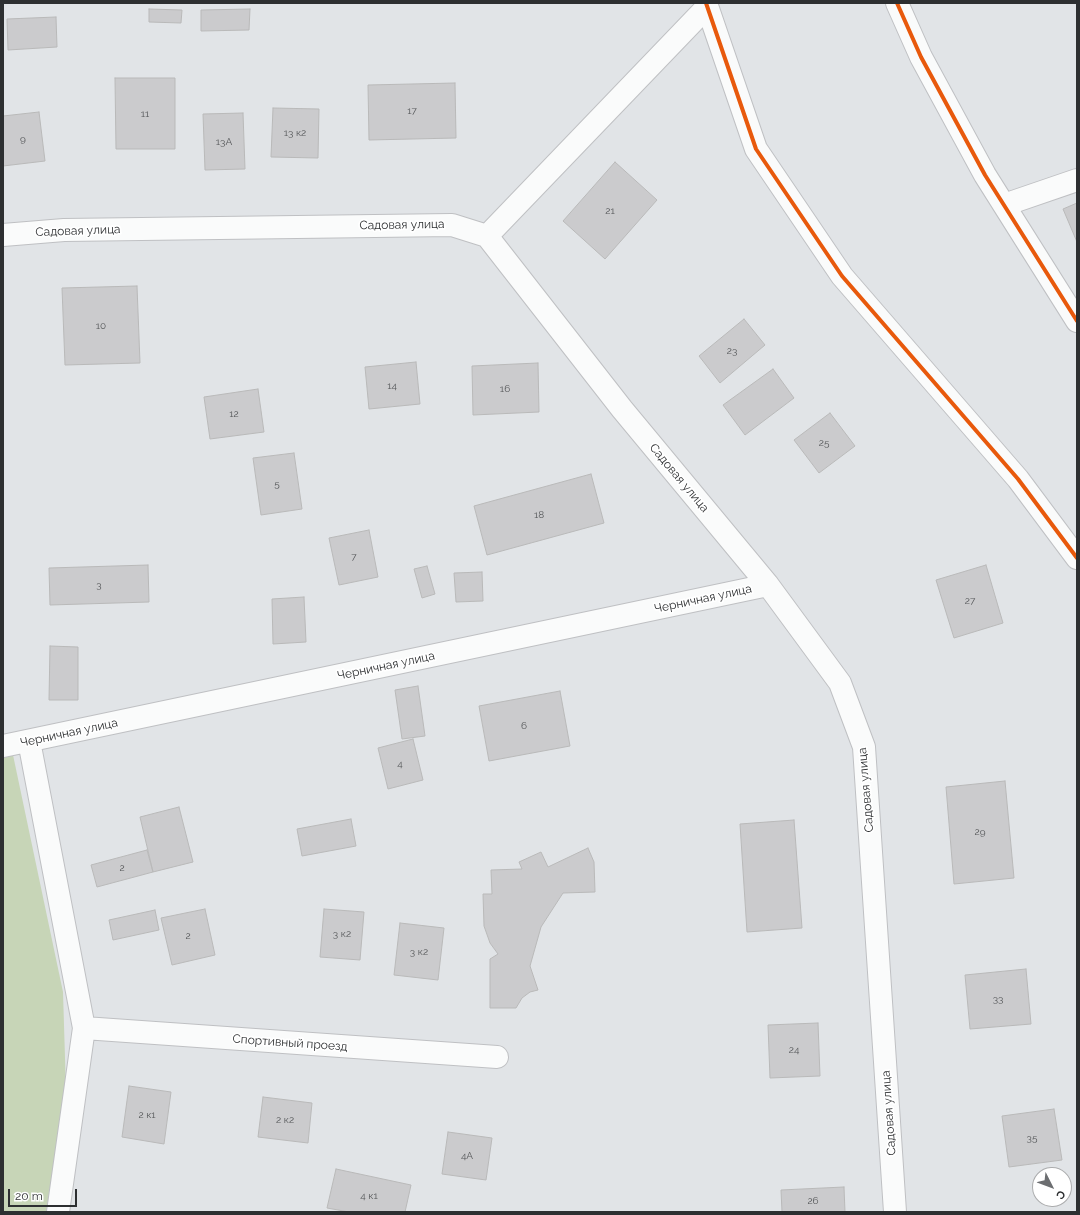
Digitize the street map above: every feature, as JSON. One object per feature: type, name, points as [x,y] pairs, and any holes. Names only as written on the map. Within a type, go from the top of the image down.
[{"type":"street","points":[[897,3],[921,57],[985,175],[1077,322]]},
{"type":"street","points":[[487,236],[707,5],[756,149],[842,276],[1018,479],[1077,558]]},
{"type":"street","points":[[1004,206],[1077,180]]},
{"type":"street","name":"Садовая улица","points":[[3,235],[64,230],[452,225],[487,236],[622,409],[768,585],[840,684],[864,747],[895,1212]]},
{"type":"street","name":"Черничная улица","points":[[3,746],[768,585]]},
{"type":"street","points":[[29,741],[84,1028],[58,1212]]},
{"type":"street","name":"Спортивный проезд","points":[[84,1028],[497,1057]]},
{"type":"green space","points":[[13,755],[63,992],[66,1091],[46,1212],[3,1212],[3,758]]},
{"type":"building","points":[[149,9],[182,10],[181,23],[149,22]]},
{"type":"building","points":[[250,9],[249,30],[201,31],[201,10]]},
{"type":"building","points":[[56,17],[57,47],[8,50],[7,19]]},
{"type":"building","points":[[115,78],[175,78],[175,149],[116,149]]},
{"type":"building","points":[[455,83],[456,138],[369,140],[368,85]]},
{"type":"building","points":[[273,108],[319,109],[318,158],[271,157]]},
{"type":"building","points":[[39,112],[45,161],[3,166],[3,116]]},
{"type":"building","points":[[243,113],[245,169],[205,170],[203,114]]},
{"type":"building","points":[[615,162],[657,200],[605,259],[563,221]]},
{"type":"building","points":[[1077,203],[1077,242],[1063,209]]},
{"type":"building","points":[[137,286],[140,363],[65,365],[62,288]]},
{"type":"building","points":[[744,319],[765,345],[720,383],[699,356]]},
{"type":"building","points":[[416,362],[420,404],[369,409],[365,367]]},
{"type":"building","points":[[538,363],[539,412],[473,415],[472,366]]},
{"type":"building","points":[[773,369],[794,398],[745,435],[723,405]]},
{"type":"building","points":[[258,389],[264,432],[210,439],[204,397]]},
{"type":"building","points":[[830,413],[855,446],[819,473],[794,440]]},
{"type":"building","points":[[294,453],[302,509],[261,515],[253,458]]},
{"type":"building","points":[[591,474],[604,523],[487,555],[474,506]]},
{"type":"building","points":[[369,530],[378,577],[339,585],[329,538]]},
{"type":"building","points":[[148,565],[149,602],[50,605],[49,568]]},
{"type":"building","points":[[986,565],[1003,623],[954,638],[936,580]]},
{"type":"building","points":[[427,566],[435,594],[422,598],[414,569]]},
{"type":"building","points":[[482,572],[483,601],[456,602],[454,573]]},
{"type":"building","points":[[304,597],[306,642],[273,644],[272,599]]},
{"type":"building","points":[[50,646],[78,647],[78,700],[49,700]]},
{"type":"building","points":[[418,686],[425,736],[402,739],[395,690]]},
{"type":"building","points":[[560,691],[570,746],[489,761],[479,706]]},
{"type":"building","points":[[413,739],[423,780],[388,789],[378,748]]},
{"type":"building","points":[[1005,781],[1014,878],[954,884],[946,787]]},
{"type":"building","points":[[179,807],[193,862],[153,872],[140,817]]},
{"type":"building","points":[[351,819],[356,846],[302,856],[297,829]]},
{"type":"building","points":[[794,820],[802,928],[747,932],[740,824]]},
{"type":"building","points":[[588,848],[594,862],[595,892],[563,893],[541,927],[530,966],[538,990],[530,992],[522,998],[516,1008],[490,1008],[490,959],[498,954],[490,943],[484,926],[483,894],[492,894],[491,870],[522,869],[519,862],[541,852],[548,867]]},
{"type":"building","points":[[147,850],[153,872],[97,887],[91,865]]},
{"type":"building","points":[[205,909],[215,955],[172,965],[161,918]]},
{"type":"building","points":[[324,909],[364,912],[360,960],[320,957]]},
{"type":"building","points":[[155,910],[159,930],[113,940],[109,920]]},
{"type":"building","points":[[400,923],[444,928],[438,980],[394,975]]},
{"type":"building","points":[[1026,969],[1031,1024],[970,1029],[965,975]]},
{"type":"building","points":[[818,1023],[820,1076],[770,1078],[768,1025]]},
{"type":"building","points":[[129,1086],[171,1092],[164,1144],[122,1137]]},
{"type":"building","points":[[263,1097],[312,1103],[308,1143],[258,1137]]},
{"type":"building","points":[[1054,1109],[1062,1160],[1009,1167],[1002,1116]]},
{"type":"building","points":[[448,1132],[492,1138],[486,1180],[442,1174]]},
{"type":"building","points":[[336,1169],[411,1185],[405,1212],[349,1212],[327,1208]]},
{"type":"building","points":[[844,1187],[845,1212],[782,1212],[781,1190]]},
{"type":"cycle path","points":[[706,3],[756,149],[842,276],[1018,479],[1077,558]]},
{"type":"cycle path","points":[[897,3],[921,57],[985,175],[1077,321]]}]
